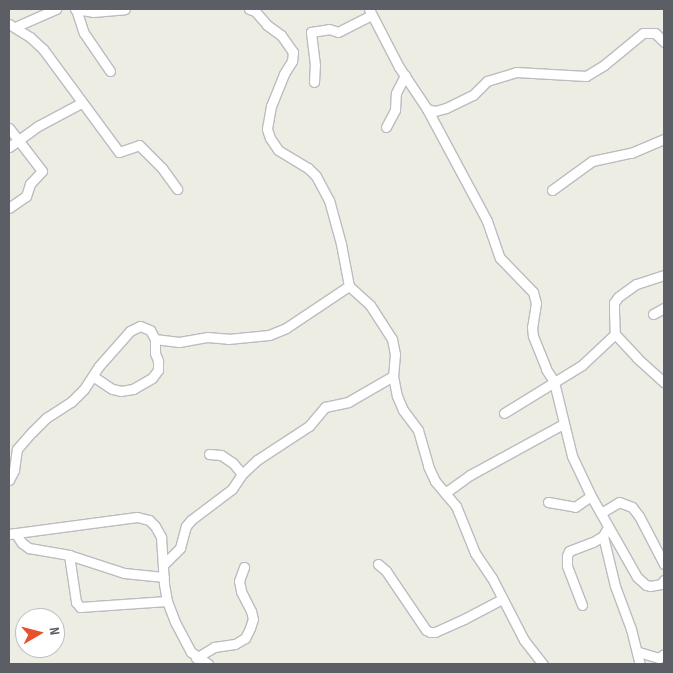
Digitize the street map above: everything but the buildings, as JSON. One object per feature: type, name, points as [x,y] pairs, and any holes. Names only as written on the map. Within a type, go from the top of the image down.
[{"type":"street","points":[[12,26],[56,9]]},
{"type":"street","points":[[110,71],[84,33],[76,9],[93,12],[125,9]]},
{"type":"street","points":[[249,9],[255,11],[267,25],[281,35],[293,52],[292,60],[284,74],[272,106],[267,129],[270,138],[278,150],[308,168],[316,176],[329,200],[342,244],[350,286],[370,305],[392,339],[395,354],[393,376],[403,410],[418,430],[428,466],[435,481],[456,506],[475,553],[492,578],[524,640],[543,664]]},
{"type":"street","points":[[314,82],[315,65],[311,32],[329,29],[338,32],[370,12],[404,75],[427,109],[487,221],[500,258],[533,292],[536,303],[532,327],[533,336],[546,369],[554,382],[572,456],[601,513],[614,586],[639,652],[640,664]]},
{"type":"street","points":[[12,26],[43,50],[119,152],[139,145],[162,168],[177,188]]},
{"type":"street","points":[[427,109],[435,112],[446,108],[473,95],[487,81],[516,72],[574,77],[586,76],[598,69],[643,33],[654,33],[664,42]]},
{"type":"street","points":[[386,127],[395,110],[396,93],[404,75]]},
{"type":"street","points":[[9,147],[17,140],[81,103]]},
{"type":"street","points":[[9,128],[42,171],[30,184],[26,196],[9,208]]},
{"type":"street","points":[[552,190],[592,161],[631,153],[664,139]]},
{"type":"street","points":[[664,275],[636,284],[618,297],[614,303],[615,334],[650,371],[664,382]]},
{"type":"street","points":[[155,339],[179,342],[207,337],[228,339],[269,335],[286,328],[350,286]]},
{"type":"street","points":[[653,314],[664,308]]},
{"type":"street","points":[[9,480],[14,470],[16,449],[46,418],[71,402],[94,378],[99,366],[130,331],[140,326],[145,327],[155,339],[158,370],[143,385],[121,391],[112,389],[94,378]]},
{"type":"street","points":[[504,413],[582,365],[615,334]]},
{"type":"street","points":[[164,564],[180,548],[186,526],[191,520],[232,489],[242,474],[264,454],[309,426],[325,407],[348,402],[393,376]]},
{"type":"street","points":[[445,493],[470,474],[563,424]]},
{"type":"street","points":[[209,454],[221,455],[233,463],[242,474]]},
{"type":"street","points":[[548,502],[575,507],[591,496]]},
{"type":"street","points":[[601,513],[619,502],[632,507],[639,516],[664,564]]},
{"type":"street","points":[[12,533],[137,517],[149,520],[161,537],[167,601],[175,622],[196,658],[208,664]]},
{"type":"street","points":[[605,531],[638,577],[646,585],[661,584],[664,580]]},
{"type":"street","points":[[582,605],[567,566],[567,556],[569,551],[593,542],[605,531]]},
{"type":"street","points":[[12,533],[29,548],[69,555],[124,573],[164,577]]},
{"type":"street","points":[[69,555],[76,602],[80,608],[167,601]]},
{"type":"street","points":[[378,564],[386,571],[426,630],[430,632],[435,632],[464,619],[502,599]]},
{"type":"street","points":[[196,658],[214,647],[235,644],[245,638],[248,633],[252,618],[251,611],[240,591],[239,581],[244,567]]},
{"type":"street","points":[[639,652],[659,659]]}]
